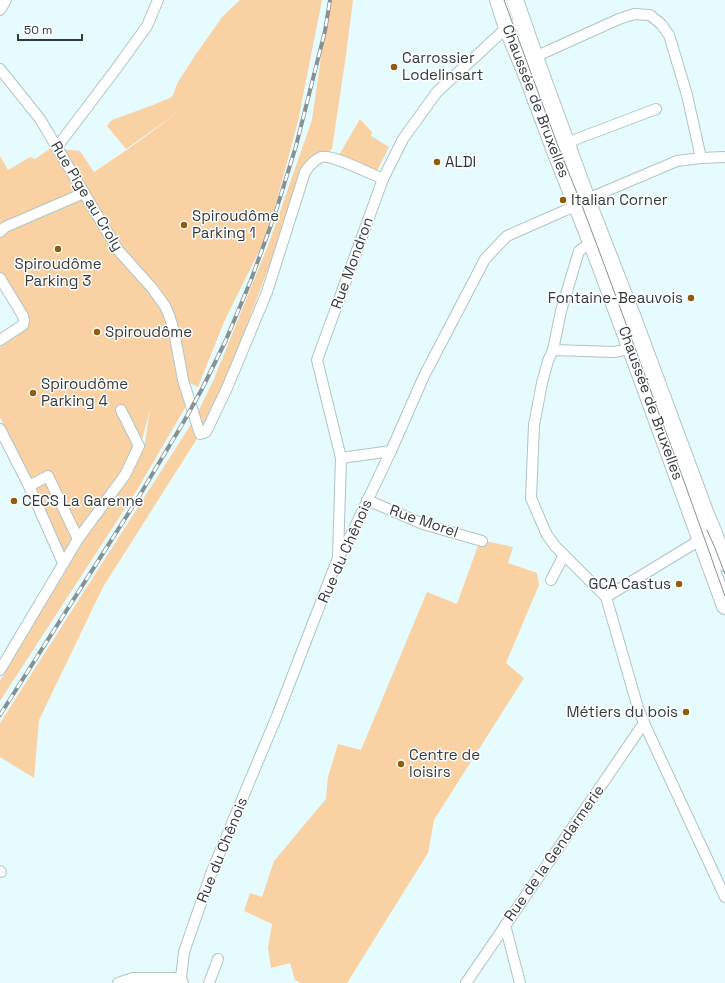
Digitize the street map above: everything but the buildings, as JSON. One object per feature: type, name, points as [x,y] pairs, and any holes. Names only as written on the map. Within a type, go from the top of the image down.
[{"type":"main road","name":"Chaussée de Bruxelles","points":[[498,0],[507,28],[527,76],[560,146],[582,202],[596,239],[630,349],[707,535],[725,606]]},
{"type":"main road","name":"Chaussée de Bruxelles","points":[[515,0],[535,58],[560,146]]},
{"type":"main road","name":"Chaussée de Bruxelles","points":[[596,239],[633,318],[707,517],[707,535],[725,563]]},
{"type":"street","points":[[0,10],[6,0]]},
{"type":"street","points":[[57,147],[147,26],[158,0]]},
{"type":"street","points":[[535,58],[620,19],[634,14],[650,15],[661,24],[669,35],[687,95],[701,158]]},
{"type":"street","name":"Rue Mondron","points":[[338,558],[341,458],[317,360],[383,179],[403,139],[437,92],[502,32],[507,28],[523,23]]},
{"type":"street","name":"Rue Pige au Croly","points":[[0,68],[40,119],[118,250],[152,288],[165,306],[174,331],[183,380],[200,434],[206,432],[227,388],[267,292],[305,172],[312,162],[322,157],[336,159],[383,179]]},
{"type":"street","points":[[560,146],[656,109]]},
{"type":"street","name":"Rue du Chênois","points":[[182,981],[184,952],[212,871],[277,716],[338,558],[352,533],[391,451],[424,376],[485,259],[507,236],[677,161],[701,158],[725,158]]},
{"type":"street","points":[[0,232],[4,227],[84,193]]},
{"type":"street","points":[[596,239],[579,251],[561,311],[553,350],[548,361],[542,383],[534,425],[531,498],[547,535],[555,546],[606,597],[644,724],[725,897]]},
{"type":"street","points":[[0,278],[23,316],[24,321],[23,325],[0,340]]},
{"type":"street","points":[[553,350],[614,352],[630,349]]},
{"type":"street","points":[[0,670],[78,539],[125,475],[139,446],[121,410]]},
{"type":"street","points":[[0,429],[64,563]]},
{"type":"street","points":[[341,458],[391,451]]},
{"type":"street","points":[[28,486],[48,476],[78,539]]},
{"type":"street","name":"Rue Morel","points":[[367,500],[423,524],[482,541]]},
{"type":"street","points":[[606,597],[707,535]]},
{"type":"street","points":[[551,580],[564,555]]},
{"type":"street","name":"Rue de la Gendarmerie","points":[[466,983],[644,724]]},
{"type":"street","points":[[505,925],[520,983]]},
{"type":"street","points":[[209,983],[218,959]]},
{"type":"street","points":[[118,983],[133,978],[182,981]]},
{"type":"shaded area","name":"Spiroudôme","points":[[240,0],[322,0],[298,121],[268,233],[224,322],[198,387],[188,382],[192,396],[137,490],[0,701],[0,681],[83,542],[144,448],[150,410],[140,447],[63,563],[0,417],[0,347],[9,341],[28,323],[0,274],[0,156],[8,170],[30,157],[35,159],[51,148],[80,151],[94,172],[185,107],[126,149],[107,126],[112,120],[172,97],[178,82],[196,54],[223,16]]},
{"type":"shaded area","points":[[329,0],[353,0],[332,149],[305,172],[206,432],[200,434],[103,587],[39,720],[34,778],[0,757],[0,723],[195,418],[214,379],[269,243],[312,120]]},
{"type":"shaded area","points":[[360,119],[372,132],[371,136],[389,147],[376,173],[339,155]]},
{"type":"shaded area","name":"Centre de loisirs","points":[[480,540],[513,547],[508,563],[537,573],[539,585],[506,663],[524,678],[434,820],[428,853],[347,983],[301,983],[295,980],[290,963],[271,968],[268,948],[272,924],[244,911],[250,893],[262,897],[274,861],[326,799],[328,777],[338,744],[361,750],[427,592],[457,604]]},
{"type":"tram line","points":[[504,0],[558,146],[604,264],[725,596]]},
{"type":"tram line","points":[[707,530],[725,574]]},
{"type":"railway","points":[[0,715],[135,503],[202,389],[226,340],[251,280],[275,214],[296,146],[325,31],[330,0]]},
{"type":"place","name":"Carrossier Lodelinsart","points":[[394,67]]},
{"type":"place","name":"ALDI","points":[[437,162]]},
{"type":"place","name":"Italian Corner","points":[[563,200]]},
{"type":"place","name":"Spiroudôme Parking 1","points":[[184,225]]},
{"type":"place","name":"Spiroudôme Parking 3","points":[[58,249]]},
{"type":"place","name":"Fontaine-Beauvois","points":[[691,298]]},
{"type":"place","name":"Spiroudôme","points":[[97,332]]},
{"type":"place","name":"Spiroudôme Parking 4","points":[[33,393]]},
{"type":"place","name":"CECS La Garenne","points":[[14,501]]},
{"type":"place","name":"GCA Castus","points":[[679,584]]},
{"type":"place","name":"Métiers du bois","points":[[686,712]]},
{"type":"place","name":"Centre de loisirs","points":[[401,764]]}]
